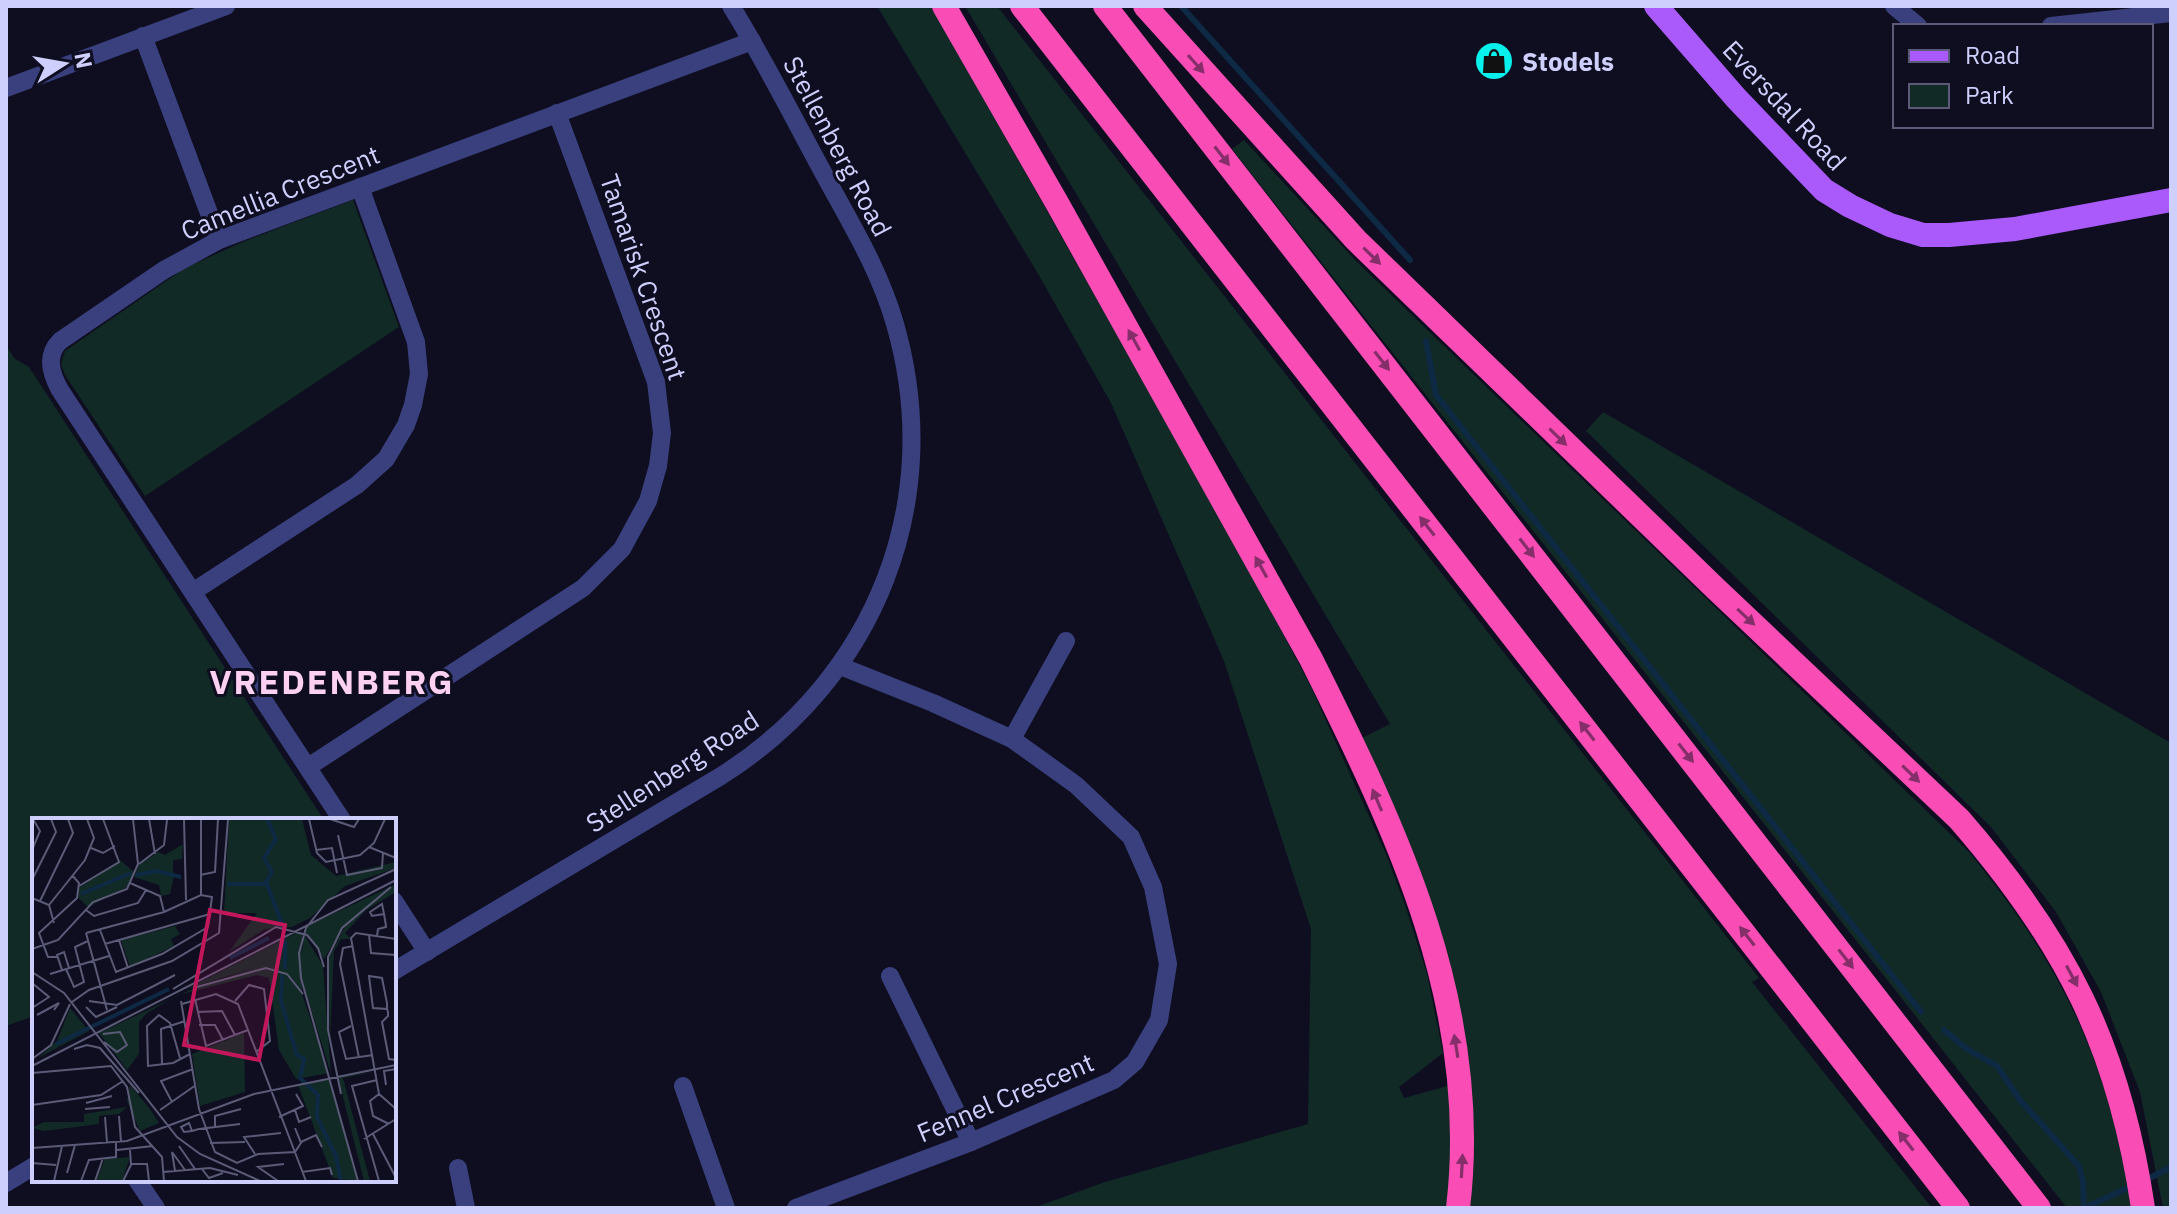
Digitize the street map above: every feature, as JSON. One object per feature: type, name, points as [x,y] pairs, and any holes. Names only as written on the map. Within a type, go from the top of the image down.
[{"type":"highway","points":[[944,6],[1241,531],[1347,732],[1407,869],[1442,973],[1457,1049],[1463,1124],[1458,1208]]},
{"type":"highway","points":[[1022,6],[1956,1206]]},
{"type":"highway","points":[[1105,6],[2039,1208]]},
{"type":"highway","points":[[1145,6],[1356,240],[1716,589],[1959,819],[1993,858],[2049,936],[2092,1018],[2117,1085],[2143,1208]]},
{"type":"main road","name":"Eversdal Road","points":[[1656,6],[1736,98],[1815,181],[1850,206],[1890,225],[1923,235],[1949,235],[2015,229],[2171,200]]},
{"type":"street","points":[[6,88],[226,6]]},
{"type":"street","name":"Stellenberg Road","points":[[396,970],[742,763],[799,715],[840,666],[873,609],[888,572],[899,533],[911,454],[906,374],[894,322],[876,271],[731,6]]},
{"type":"street","points":[[1894,6],[1916,24]]},
{"type":"street","points":[[2062,24],[2126,12],[2171,13]]},
{"type":"street","points":[[143,36],[219,240]]},
{"type":"street","name":"Camellia Crescent","points":[[341,818],[60,390],[53,374],[52,351],[60,341],[181,259],[219,240],[752,41]]},
{"type":"street","name":"Tamarisk Crescent","points":[[308,767],[583,588],[622,549],[648,501],[658,466],[662,433],[656,382],[557,113]]},
{"type":"street","points":[[194,591],[357,485],[386,459],[406,425],[419,374],[416,342],[360,187]]},
{"type":"street","points":[[1012,739],[1066,641]]},
{"type":"street","name":"Fennel Crescent","points":[[796,1208],[971,1142],[1114,1080],[1135,1062],[1159,1020],[1168,964],[1153,887],[1131,837],[1076,785],[1012,739],[840,666]]},
{"type":"street","points":[[396,904],[427,952]]},
{"type":"street","points":[[890,976],[971,1142]]},
{"type":"street","points":[[683,1086],[726,1208]]},
{"type":"street","points":[[6,1183],[32,1167]]},
{"type":"street","points":[[458,1168],[466,1208]]},
{"type":"street","points":[[138,1182],[156,1208]]},
{"type":"green space","points":[[877,6],[931,6],[1238,549],[1310,685],[1386,854],[1427,974],[1443,1053],[1399,1087],[1404,1098],[1469,1080],[1360,739],[1390,724],[965,6],[997,6],[1759,978],[1752,982],[1932,1208],[1033,1208],[1105,1182],[1308,1124],[1311,929],[1224,661],[1111,403],[1037,272]]},
{"type":"green space","points":[[1244,140],[1356,261],[1968,851],[2040,950],[2077,1019],[2106,1095],[2131,1208],[2067,1208],[1232,149]]},
{"type":"green space","points":[[353,200],[399,327],[145,496],[65,375],[61,364],[65,351],[185,268],[245,241]]},
{"type":"green space","points":[[6,345],[14,358],[29,367],[323,818],[32,818],[32,1017],[6,1026]]},
{"type":"green space","points":[[1603,412],[2171,743],[2171,1208],[2163,1208],[2140,1092],[2101,992],[2056,912],[1991,827],[1586,431]]},
{"type":"waterway","points":[[1181,6],[1410,260]]},
{"type":"waterway","points":[[1426,341],[1436,395],[1921,1012]]},
{"type":"waterway","points":[[1944,1030],[1967,1049],[1997,1066],[2020,1100],[2079,1166],[2084,1208]]},
{"type":"waterway","points":[[2142,1182],[2171,1167]]},
{"type":"waterway","points":[[2084,1208],[2132,1186]]},
{"type":"place","name":"Stodels","points":[[1494,61]]},
{"type":"district","name":"VREDENBERG","points":[[332,681]]}]
